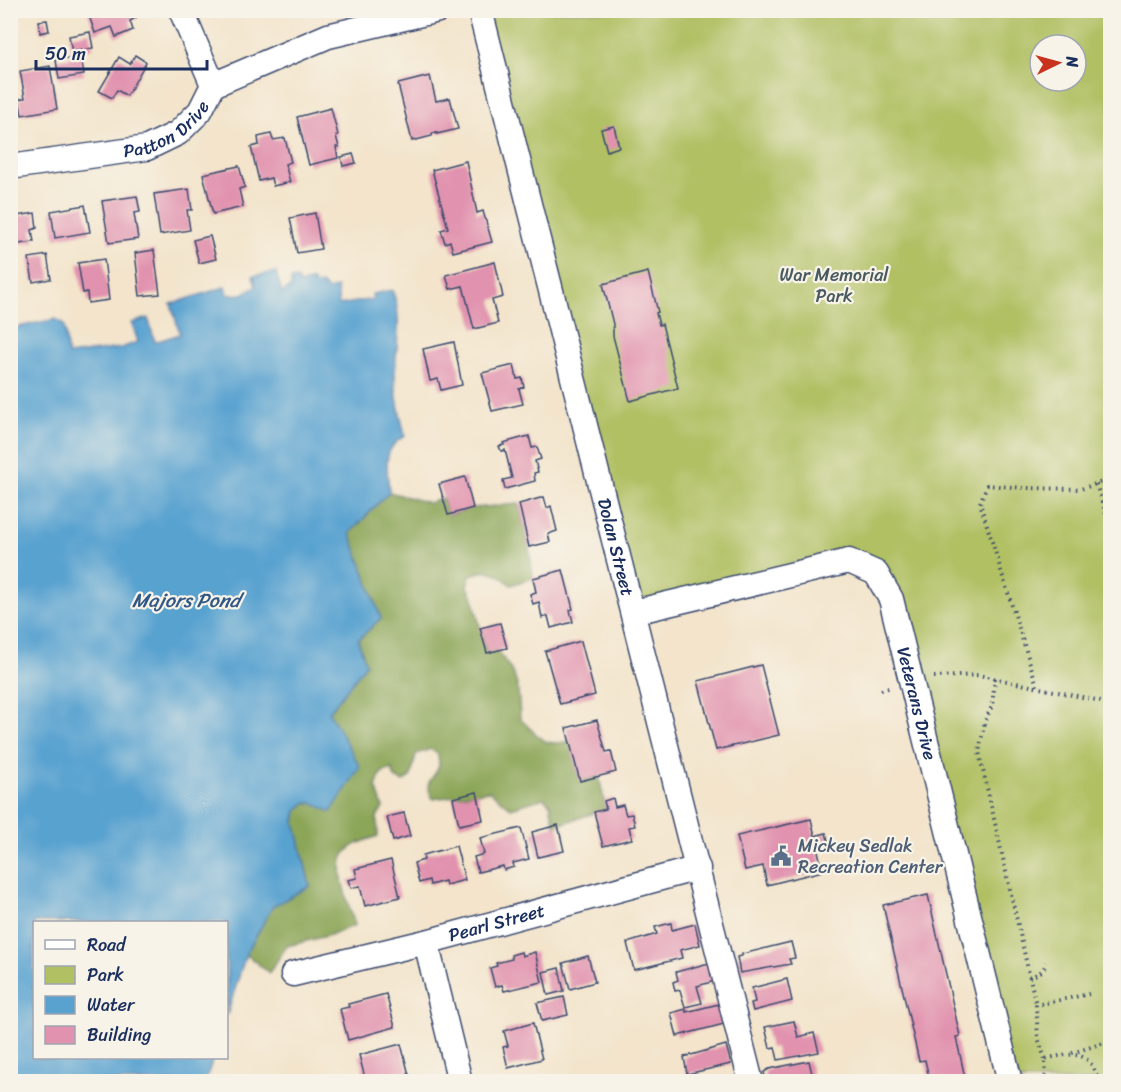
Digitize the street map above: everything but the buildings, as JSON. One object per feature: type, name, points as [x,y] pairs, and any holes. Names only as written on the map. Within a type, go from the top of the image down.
[{"type":"street","points":[[182,10],[213,85]]},
{"type":"street","name":"Patton Drive","points":[[10,167],[147,148],[178,133],[200,111],[213,85],[328,36],[438,10]]},
{"type":"street","name":"Dolan Street","points":[[480,10],[751,1082]]},
{"type":"street","name":"Veterans Drive","points":[[634,612],[849,561],[876,573],[891,599],[1010,1082]]},
{"type":"street","name":"Pearl Street","points":[[294,974],[426,942],[698,868]]},
{"type":"street","points":[[426,942],[460,1082]]},
{"type":"path","points":[[1037,686],[980,503],[987,484],[1024,488],[1081,489],[1110,479]]},
{"type":"path","points":[[1096,484],[1110,526]]},
{"type":"path","points":[[927,677],[979,675],[1110,703]]},
{"type":"path","points":[[995,678],[992,706],[985,721],[979,752],[1036,1005],[1038,1038],[1045,1059],[1046,1082]]},
{"type":"path","points":[[1029,977],[1041,972],[1046,962]]},
{"type":"path","points":[[1036,1005],[1089,994]]},
{"type":"path","points":[[1045,1059],[1110,1041]]},
{"type":"path","points":[[1071,1053],[1082,1056],[1093,1065],[1098,1082]]},
{"type":"green space","name":"War Memorial Park","points":[[479,11],[1110,11],[1110,1081],[1010,1081],[891,599],[849,561],[634,612]]},
{"type":"green space","points":[[389,492],[429,503],[443,498],[448,515],[473,508],[519,504],[529,547],[533,578],[511,585],[497,574],[488,571],[470,575],[467,585],[473,597],[486,652],[496,650],[510,667],[518,689],[520,719],[547,742],[570,741],[580,781],[599,777],[606,809],[555,826],[550,804],[544,798],[511,808],[489,791],[433,799],[428,787],[439,765],[438,754],[431,749],[416,754],[411,776],[403,782],[395,778],[392,769],[381,773],[376,787],[383,808],[377,817],[378,836],[355,845],[344,855],[342,880],[355,925],[330,935],[287,946],[269,973],[246,954],[273,906],[310,886],[295,822],[297,811],[305,803],[313,802],[329,712],[366,664],[358,640],[381,618],[350,533]]},
{"type":"water","name":"Majors Pond","points":[[276,272],[282,293],[291,287],[291,280],[297,279],[300,284],[312,280],[315,285],[321,284],[328,290],[337,288],[339,305],[373,299],[372,294],[392,290],[396,300],[398,333],[395,384],[405,436],[392,447],[387,460],[389,492],[350,533],[381,618],[358,640],[366,664],[329,712],[360,767],[331,812],[313,803],[305,803],[297,811],[295,822],[310,886],[273,906],[246,954],[228,1012],[228,921],[33,921],[33,1059],[213,1059],[207,1077],[200,1082],[11,1081],[10,342],[15,341],[13,333],[18,327],[56,319],[64,325],[68,355],[121,348],[138,342],[132,323],[148,318],[155,342],[180,334],[171,304],[225,287],[229,295],[242,294],[256,287],[253,276]]},
{"type":"place","name":"Mickey Sedlak Recreation Center","points":[[781,856]]}]
